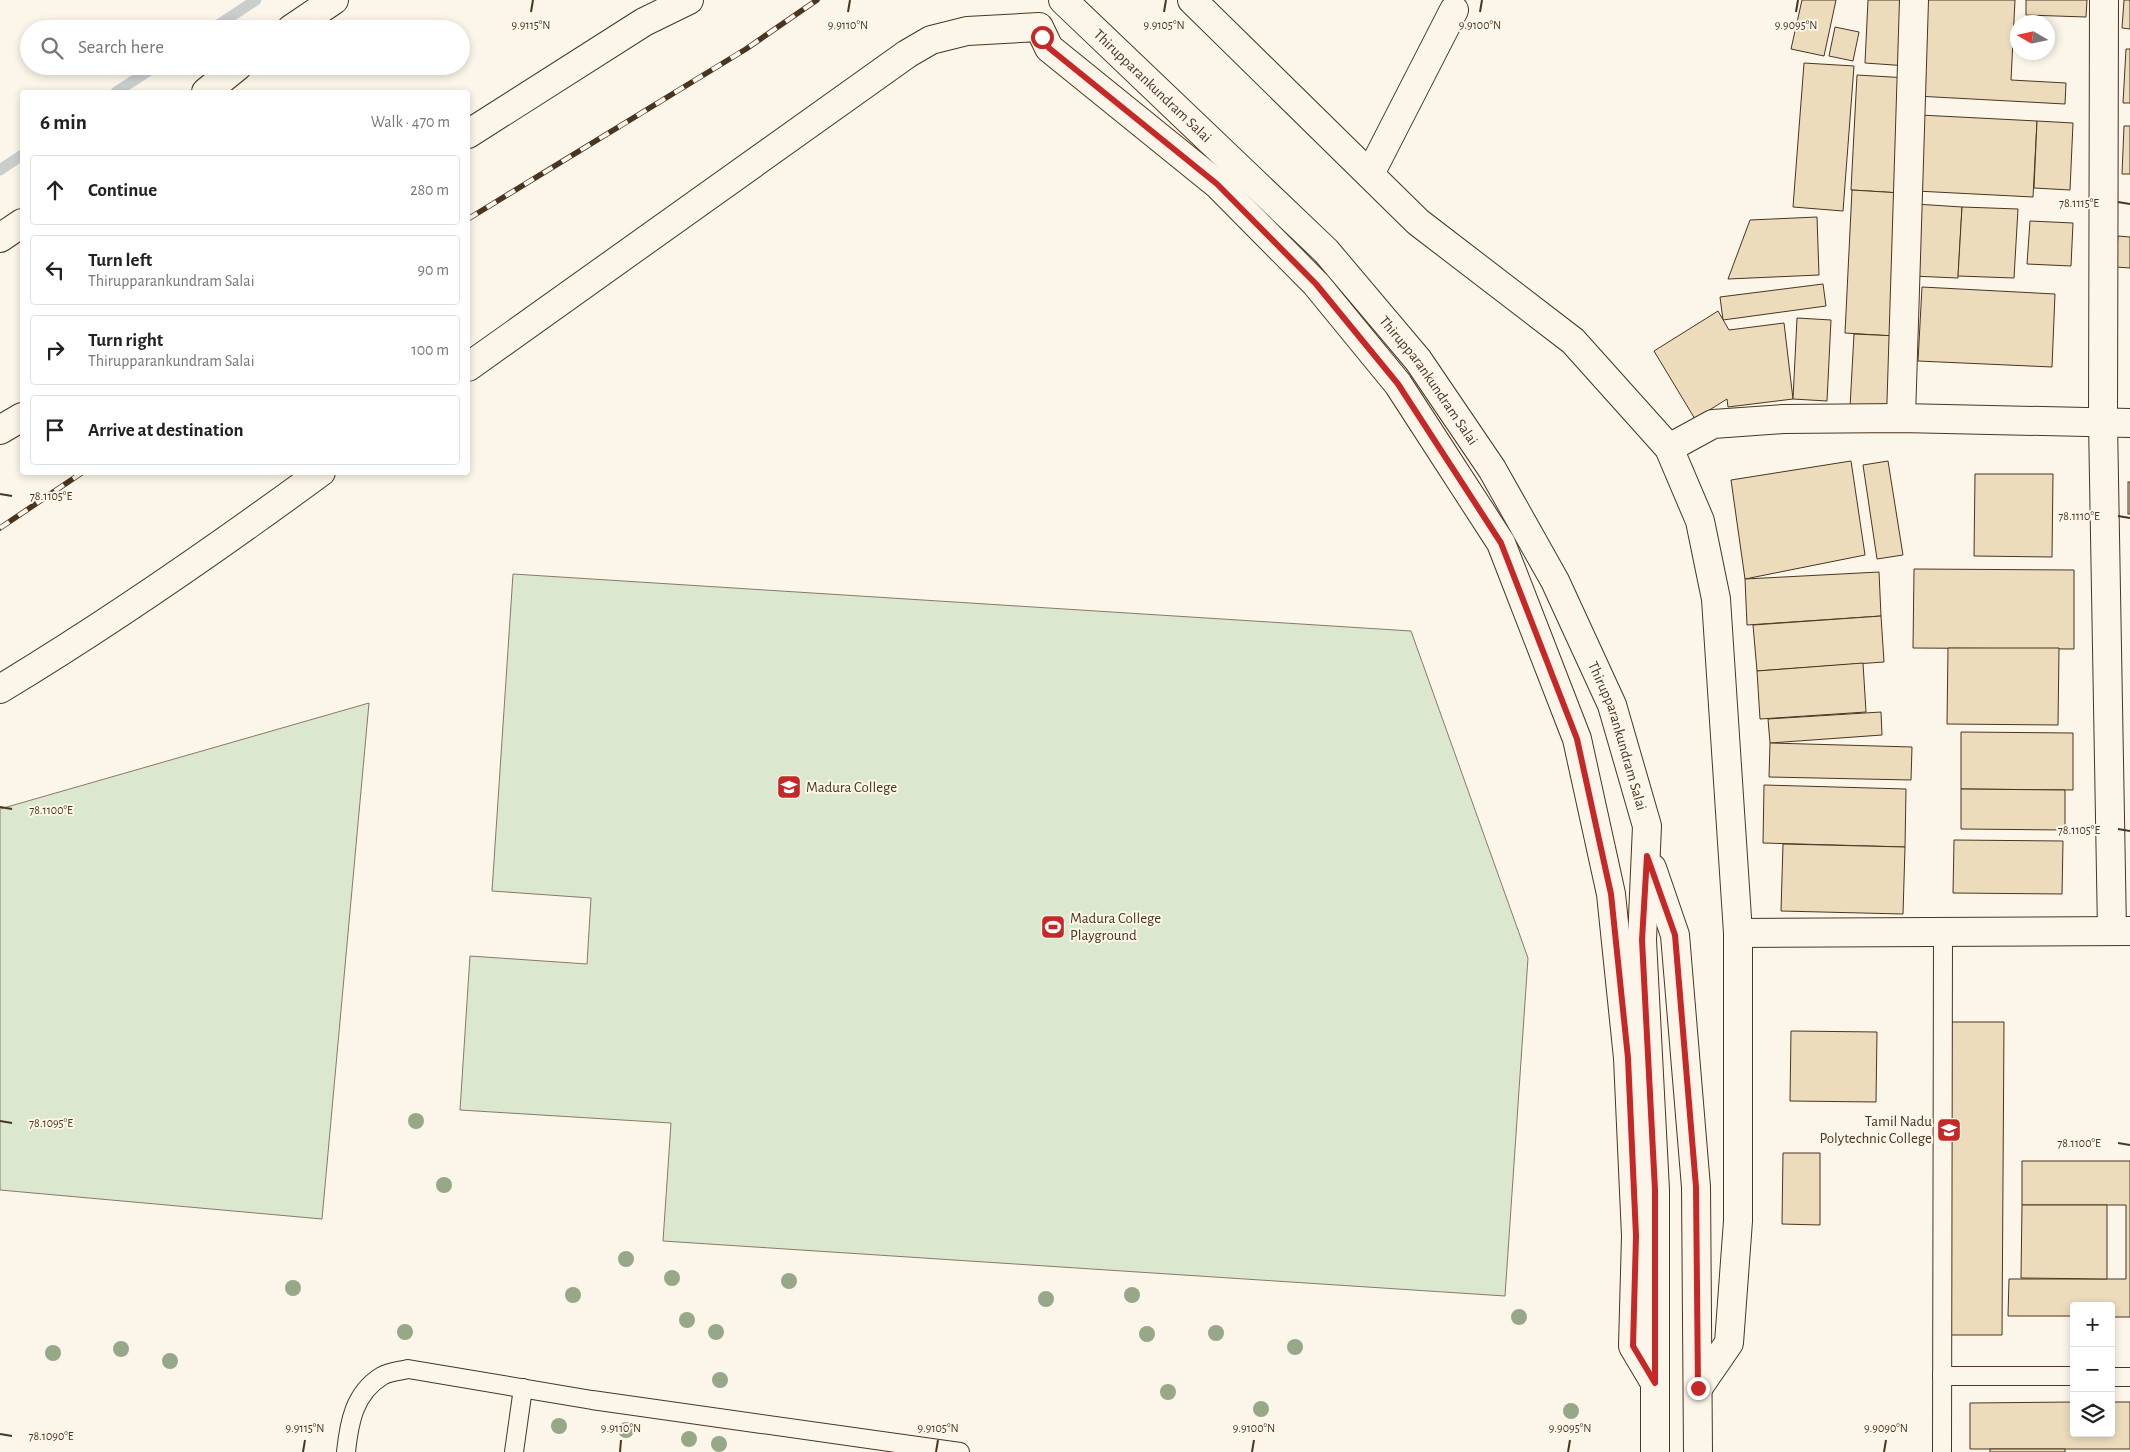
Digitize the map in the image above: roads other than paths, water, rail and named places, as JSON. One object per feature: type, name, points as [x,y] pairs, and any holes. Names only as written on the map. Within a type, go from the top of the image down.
[{"type":"street","points":[[304,20],[334,0]]},
{"type":"street","points":[[470,133],[644,22],[689,0]]},
{"type":"street","name":"Thirupparankundram Salai","points":[[1063,0],[1326,251],[1418,360],[1492,469],[1555,581],[1612,705],[1647,826],[1642,940],[1655,1190],[1655,1452]]},
{"type":"street","points":[[1192,0],[1418,222],[1573,341],[1669,448],[1700,520],[1716,599],[1738,933],[1738,1221],[1729,1343],[1698,1388]]},
{"type":"street","points":[[1901,418],[1914,0]]},
{"type":"street","points":[[1738,933],[1943,934],[2121,931],[2103,422],[2104,0]]},
{"type":"street","points":[[1370,174],[1454,10]]},
{"type":"street","points":[[470,366],[907,54],[931,40],[967,31],[1039,27],[1049,48],[1217,184],[1316,284],[1398,384],[1501,543],[1577,739],[1611,894],[1629,1068],[1636,1236],[1633,1346],[1655,1383]]},
{"type":"street","points":[[208,90],[227,75]]},
{"type":"street","points":[[0,238],[20,224]]},
{"type":"street","points":[[0,430],[20,418]]},
{"type":"street","points":[[1669,448],[1713,424],[1783,419],[1901,418],[2130,423]]},
{"type":"street","points":[[0,688],[91,633],[224,543],[317,475]]},
{"type":"street","name":"Thirupparankundram Salai","points":[[1647,856],[1675,935],[1696,1187],[1698,1452]]},
{"type":"lane","points":[[1942,1452],[1943,934]]},
{"type":"lane","points":[[346,1452],[348,1430],[356,1402],[382,1376],[408,1369],[888,1447],[960,1452]]},
{"type":"lane","points":[[1942,1376],[2070,1376]]},
{"type":"lane","points":[[2115,1377],[2130,1377]]},
{"type":"lane","points":[[514,1452],[523,1388]]},
{"type":"waterway","points":[[226,20],[256,0]]},
{"type":"waterway","points":[[119,90],[142,75]]},
{"type":"waterway","points":[[0,170],[20,156]]},
{"type":"railway","points":[[470,218],[746,49],[817,0]]},
{"type":"railway","points":[[0,528],[79,475]]},
{"type":"place","name":"Madura College","points":[[789,787]]},
{"type":"place","name":"Madura College Playground","points":[[1053,927]]},
{"type":"place","name":"Tamil Nadu Polytechnic College","points":[[1949,1130]]}]
